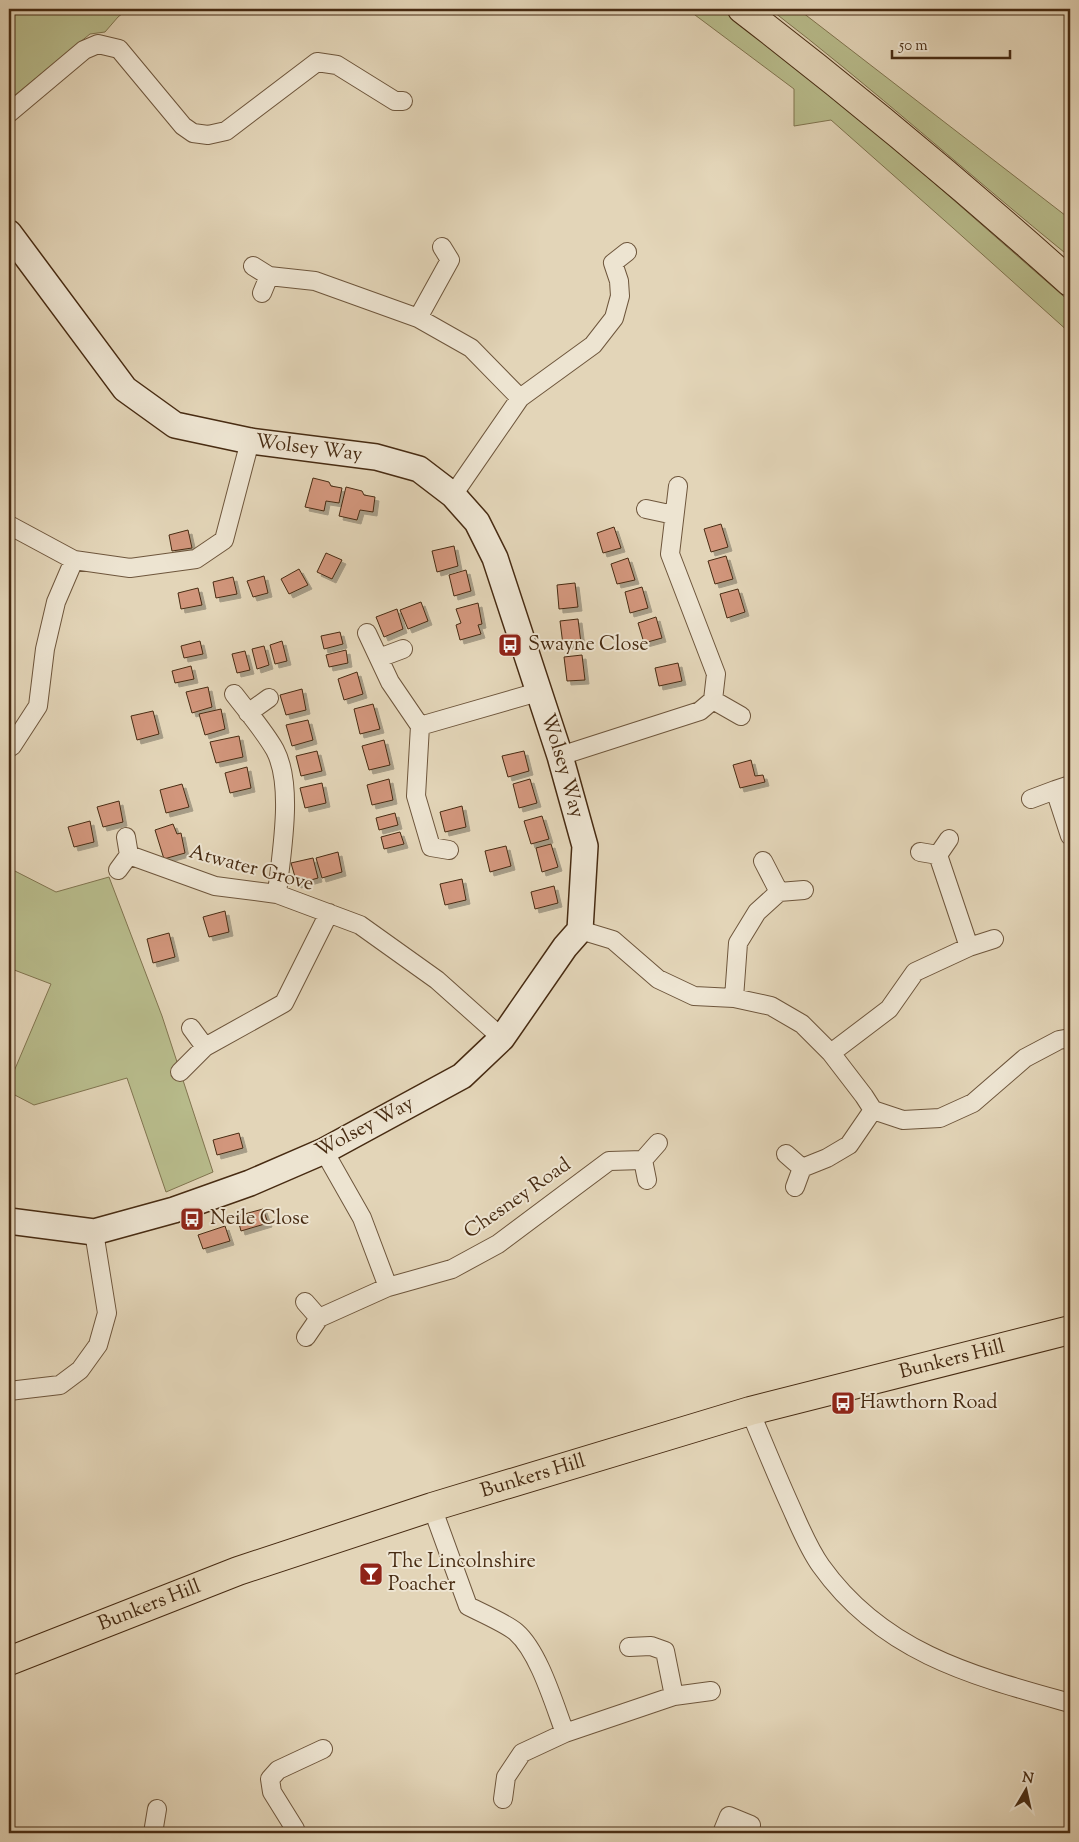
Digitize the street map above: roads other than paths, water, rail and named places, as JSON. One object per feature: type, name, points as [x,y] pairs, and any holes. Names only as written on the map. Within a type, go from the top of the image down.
[{"type":"main road","points":[[742,9],[844,89],[983,205],[1070,282]]},
{"type":"main road","name":"Bunkers Hill","points":[[9,1661],[238,1571],[432,1507],[750,1411],[1070,1330]]},
{"type":"street","points":[[9,114],[84,50],[98,44],[119,49],[183,126],[193,133],[208,135],[226,131],[317,62],[338,65],[395,100],[403,101]]},
{"type":"street","name":"Wolsey Way","points":[[9,233],[125,389],[176,425],[250,441],[376,457],[419,469],[453,495],[477,522],[495,558],[560,756],[585,846],[580,930],[565,947],[502,1038],[462,1076],[324,1151],[250,1183],[174,1210],[94,1232],[9,1221]]},
{"type":"street","points":[[453,495],[520,398],[593,345],[614,318],[620,296],[619,281],[606,261],[627,252]]},
{"type":"street","points":[[418,318],[453,256]]},
{"type":"street","points":[[253,266],[269,276],[315,281],[418,318],[471,348],[520,398]]},
{"type":"street","points":[[262,293],[269,276]]},
{"type":"street","points":[[9,525],[74,560],[130,568],[196,559],[224,540],[250,441]]},
{"type":"street","points":[[560,756],[700,711],[712,700],[716,674],[670,554],[678,486]]},
{"type":"street","points":[[646,508],[674,515]]},
{"type":"street","points":[[9,748],[38,706],[46,649],[56,602],[74,560]]},
{"type":"street","points":[[367,633],[390,682],[420,726],[416,796],[426,852],[449,850]]},
{"type":"street","points":[[379,658],[403,649]]},
{"type":"street","points":[[420,726],[538,692]]},
{"type":"street","points":[[234,694],[275,750],[285,781],[284,825],[277,894]]},
{"type":"street","points":[[248,713],[269,698]]},
{"type":"street","points":[[712,700],[741,716]]},
{"type":"street","points":[[1031,799],[1062,788],[1070,836]]},
{"type":"street","points":[[938,855],[949,839]]},
{"type":"street","name":"Atwater Grove","points":[[118,870],[127,846],[215,886],[277,894],[360,924],[437,980],[502,1038]]},
{"type":"street","points":[[920,852],[938,855]]},
{"type":"street","points":[[938,855],[969,947]]},
{"type":"street","points":[[763,862],[780,892]]},
{"type":"street","points":[[734,998],[738,943],[756,912],[780,892],[804,890]]},
{"type":"street","points":[[180,1072],[205,1047],[284,1003],[329,913]]},
{"type":"street","points":[[580,930],[613,940],[658,979],[694,996],[734,998],[771,1006],[802,1024],[831,1053],[873,1110],[903,1120],[940,1118],[973,1103],[1025,1058],[1060,1040],[1070,1038]]},
{"type":"street","points":[[831,1053],[889,1009],[915,972],[969,947],[994,939]]},
{"type":"street","points":[[191,1028],[205,1047]]},
{"type":"street","points":[[795,1187],[802,1168],[827,1158],[848,1145],[873,1110]]},
{"type":"street","points":[[647,1180],[643,1160],[658,1144]]},
{"type":"street","points":[[324,1151],[362,1218],[388,1287]]},
{"type":"street","points":[[786,1154],[802,1168]]},
{"type":"street","name":"Chesney Road","points":[[319,1318],[388,1287],[452,1269],[498,1244],[609,1161],[643,1160]]},
{"type":"street","points":[[9,1391],[60,1385],[80,1370],[98,1344],[106,1312],[94,1232]]},
{"type":"street","points":[[305,1302],[319,1318],[306,1337]]},
{"type":"street","points":[[750,1411],[796,1517],[820,1565],[846,1596],[874,1623],[910,1647],[932,1658],[1008,1686],[1070,1703]]},
{"type":"street","points":[[432,1507],[468,1606],[516,1631],[532,1652],[549,1689],[565,1733]]},
{"type":"street","points":[[629,1648],[651,1646],[664,1651],[674,1696]]},
{"type":"street","points":[[503,1799],[506,1777],[522,1753],[565,1733],[674,1696],[711,1691]]},
{"type":"street","points":[[295,1833],[295,1829],[272,1792],[270,1779],[278,1770],[323,1749]]},
{"type":"street","points":[[153,1833],[157,1809]]},
{"type":"street","points":[[722,1833],[728,1816],[751,1825]]},
{"type":"place","name":"Swayne Close","points":[[510,645]]},
{"type":"place","name":"Neile Close","points":[[192,1219]]},
{"type":"place","name":"Hawthorn Road","points":[[843,1403]]},
{"type":"place","name":"The Lincolnshire Poacher","points":[[371,1574]]}]
